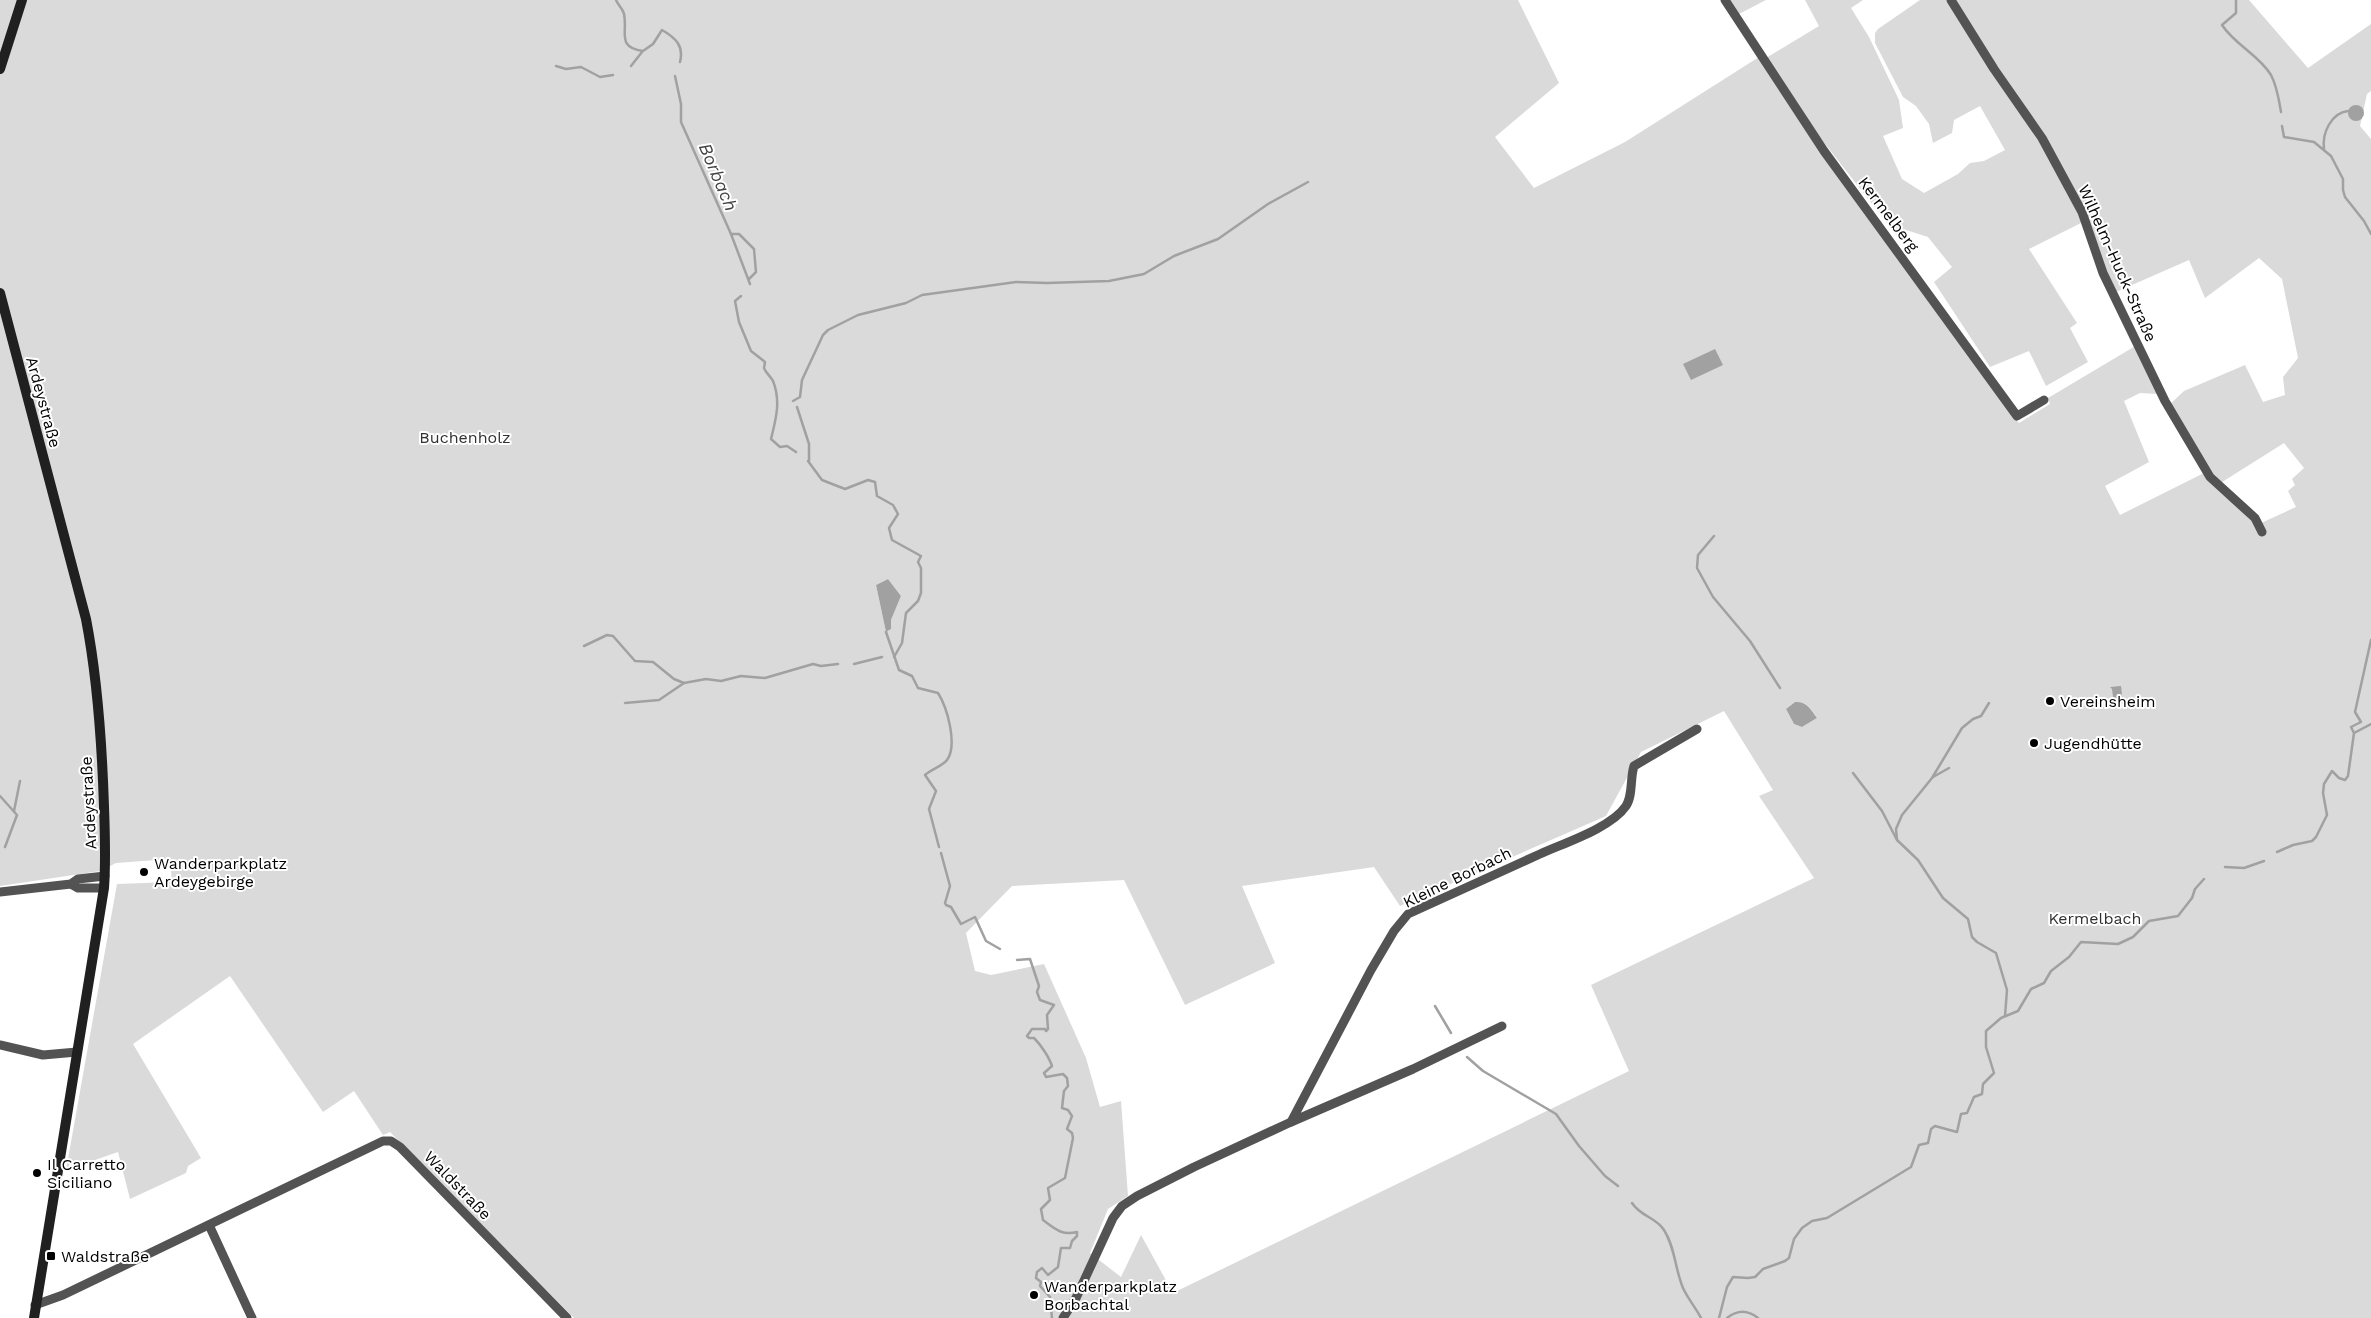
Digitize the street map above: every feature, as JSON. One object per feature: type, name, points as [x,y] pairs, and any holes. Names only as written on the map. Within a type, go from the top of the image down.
[{"type":"main road","points":[[0,69],[22,0]]},
{"type":"main road","name":"Ardeystraße","points":[[0,293],[84,610],[95,665],[103,782],[104,888],[34,1318]]},
{"type":"street","name":"Kermelberg","points":[[1725,0],[1834,165],[1891,240],[2017,416],[2044,400]]},
{"type":"street","name":"Wilhelm-Huck-Straße","points":[[1951,0],[1994,69],[2042,138],[2073,196],[2086,223],[2103,274],[2165,401],[2210,477],[2255,518],[2262,532]]},
{"type":"street","name":"Kleine Borbach","points":[[1291,1122],[1371,970],[1394,931],[1408,914],[1576,838],[1616,816],[1626,806],[1630,798],[1631,777],[1634,766],[1697,728]]},
{"type":"street","points":[[0,892],[71,884],[78,879],[105,876]]},
{"type":"street","points":[[71,884],[78,888],[104,888]]},
{"type":"street","points":[[1063,1318],[1076,1298],[1113,1218],[1122,1206],[1137,1196],[1194,1167],[1413,1069],[1502,1026]]},
{"type":"street","points":[[0,1045],[43,1055],[77,1052]]},
{"type":"street","name":"Waldstraße","points":[[35,1305],[63,1295],[377,1142],[391,1141],[400,1147],[567,1318]]},
{"type":"street","points":[[209,1225],[252,1318]]},
{"type":"green space","name":"Buchenholz","points":[[0,0],[1518,0],[1559,83],[1495,137],[1534,188],[1625,142],[1759,57],[1820,149],[2019,423],[2050,404],[2048,398],[2137,345],[2158,394],[2140,393],[2124,401],[2149,462],[2105,486],[2120,515],[2206,472],[2216,488],[2241,508],[2256,525],[2263,527],[2261,523],[2296,507],[2288,491],[2295,485],[2292,479],[2304,468],[2284,443],[2219,484],[2169,405],[2184,391],[2245,365],[2263,402],[2285,395],[2283,377],[2298,358],[2282,279],[2259,258],[2205,298],[2189,260],[2116,292],[2106,273],[2084,212],[2045,138],[1995,68],[1954,0],[2249,0],[2308,68],[2371,24],[2371,91],[2367,94],[2360,126],[2371,139],[2371,1318],[574,1318],[390,1132],[383,1135],[354,1091],[323,1112],[230,976],[133,1044],[201,1158],[188,1166],[186,1173],[130,1199],[118,1152],[66,1170],[117,884],[172,882],[170,859],[116,863],[100,871],[0,886]],"holes":[[[888,579],[901,596],[891,620],[891,629],[886,632],[876,585]],[[1795,702],[1799,702],[1811,709],[1817,718],[1802,727],[1794,724],[1786,709]],[[1724,711],[1773,790],[1759,796],[1814,878],[1591,985],[1629,1071],[1173,1293],[1141,1235],[1121,1277],[1090,1253],[1108,1209],[1128,1196],[1121,1101],[1100,1107],[1086,1058],[1044,964],[991,975],[975,971],[966,933],[1012,886],[1124,880],[1185,1005],[1275,963],[1242,886],[1374,867],[1400,906],[1606,816],[1641,752]]]},
{"type":"green space","points":[[1728,0],[1766,0],[1737,15]]},
{"type":"green space","points":[[1805,0],[1863,0],[1851,8],[1869,37],[1899,100],[1903,128],[1883,136],[1902,179],[1924,193],[1958,174],[1970,163],[1984,161],[2005,150],[1980,106],[1954,120],[1952,133],[1933,143],[1929,124],[1916,106],[1903,97],[1875,43],[1875,33],[1878,29],[1920,0],[1946,0],[1949,2],[2040,139],[2079,213],[2081,223],[2029,249],[2077,323],[2070,328],[2088,362],[2046,386],[2029,351],[1990,367],[1934,282],[1952,267],[1928,237],[1903,229],[1897,236],[1808,122],[1766,58],[1819,26]]},
{"type":"shaded area","points":[[2356,105],[2362,107],[2364,113],[2362,119],[2356,121],[2350,119],[2348,113],[2350,107]]},
{"type":"shaded area","points":[[1715,349],[1723,365],[1691,380],[1683,364]]},
{"type":"shaded area","points":[[888,579],[901,596],[891,620],[891,629],[886,632],[876,585]]},
{"type":"shaded area","points":[[2121,686],[2123,704],[2114,705],[2112,689],[2110,687]]},
{"type":"shaded area","points":[[1795,702],[1805,704],[1817,718],[1802,727],[1794,724],[1786,709]]},
{"type":"waterway","name":"Borbach","points":[[616,0],[623,10],[625,38],[629,46],[643,51],[653,44],[662,30],[678,43],[681,51],[680,62]]},
{"type":"waterway","name":"Kermelbach","points":[[2236,0],[2236,13],[2222,25],[2271,75],[2281,112]]},
{"type":"waterway","points":[[631,66],[642,52]]},
{"type":"waterway","points":[[556,66],[566,69],[581,67],[600,77],[613,75]]},
{"type":"waterway","name":"Borbach","points":[[675,76],[681,104],[681,122],[731,234],[750,284]]},
{"type":"waterway","points":[[2324,149],[2326,130],[2332,120],[2348,111]]},
{"type":"waterway","name":"Kermelbach","points":[[2282,126],[2284,137],[2314,142],[2331,156],[2343,179],[2345,197],[2364,221],[2371,234]]},
{"type":"waterway","points":[[793,401],[800,397],[802,380],[823,335],[828,330],[858,315],[906,303],[922,295],[1016,282],[1109,281],[1144,274],[1174,256],[1218,239],[1268,204],[1308,182]]},
{"type":"waterway","points":[[731,234],[739,234],[754,249],[756,272],[749,279]]},
{"type":"waterway","name":"Borbach","points":[[741,296],[735,301],[739,322],[751,351],[765,362],[764,368],[773,381],[777,396],[777,410],[771,439],[780,447],[787,446],[796,452]]},
{"type":"waterway","points":[[797,407],[809,444],[809,461]]},
{"type":"waterway","points":[[808,461],[822,480],[845,489],[868,480],[875,482],[877,496],[893,505],[898,514],[889,528],[892,540],[921,556],[918,562],[921,568],[921,593],[918,601],[906,613],[902,643],[894,657]]},
{"type":"waterway","points":[[1714,536],[1698,555],[1697,568],[1713,597],[1750,641],[1780,688]]},
{"type":"waterway","name":"Borbach","points":[[886,632],[899,670],[912,676],[918,688],[938,693],[948,716],[952,745],[950,753],[945,762],[925,775],[936,791],[929,809],[939,847]]},
{"type":"waterway","points":[[584,646],[607,635],[613,636],[635,661],[653,662],[674,679],[684,683],[706,679],[721,681],[741,676],[765,678],[813,664],[821,666],[838,664]]},
{"type":"waterway","name":"Kermelbach","points":[[2277,852],[2293,845],[2312,841],[2316,837],[2327,815],[2323,793],[2324,784],[2332,771],[2339,778],[2345,780],[2348,776],[2354,733],[2351,727],[2361,722],[2355,712],[2371,640]]},
{"type":"waterway","points":[[854,664],[882,657]]},
{"type":"waterway","points":[[625,703],[659,700],[684,683]]},
{"type":"waterway","points":[[1897,840],[1896,829],[1902,815],[1932,778],[1962,728],[1973,719],[1981,716],[1989,703]]},
{"type":"waterway","points":[[2354,733],[2371,724]]},
{"type":"waterway","points":[[1933,777],[1949,768]]},
{"type":"waterway","points":[[1853,773],[1882,811],[1897,840],[1918,860],[1943,898],[1968,919],[1972,937],[1996,953],[2007,990],[2005,1016]]},
{"type":"waterway","points":[[14,811],[20,781]]},
{"type":"waterway","points":[[0,796],[17,815],[5,847]]},
{"type":"waterway","name":"Borbach","points":[[941,853],[950,886],[946,905],[951,907],[961,924],[975,917],[986,941],[1000,949]]},
{"type":"waterway","name":"Kermelbach","points":[[2225,867],[2244,868],[2264,861]]},
{"type":"waterway","name":"Kermelbach","points":[[1719,1318],[1727,1287],[1733,1277],[1755,1277],[1763,1269],[1785,1261],[1789,1258],[1794,1239],[1802,1228],[1812,1221],[1827,1218],[1911,1167],[1919,1145],[1928,1143],[1931,1129],[1935,1126],[1957,1132],[1961,1114],[1967,1113],[1974,1097],[1982,1094],[1983,1084],[1994,1073],[1986,1047],[1986,1031],[2001,1018],[2018,1011],[2031,989],[2044,983],[2051,971],[2069,957],[2081,942],[2118,944],[2133,937],[2149,921],[2178,916],[2192,898],[2195,889],[2204,879]]},
{"type":"waterway","name":"Borbach","points":[[1017,960],[1030,959],[1039,986],[1037,992],[1040,1000],[1054,1005],[1047,1015],[1048,1029],[1046,1031],[1045,1029],[1032,1029],[1027,1036],[1037,1041],[1051,1062],[1052,1066],[1044,1073],[1046,1077],[1063,1074],[1067,1078],[1068,1086],[1064,1091],[1062,1108],[1068,1110],[1072,1116],[1067,1129],[1072,1133],[1073,1138],[1065,1178],[1048,1188],[1050,1200],[1041,1209],[1043,1220],[1055,1229],[1067,1233],[1077,1232],[1077,1236],[1072,1241],[1070,1248],[1061,1248],[1058,1267],[1048,1275],[1042,1268],[1037,1272],[1036,1278],[1041,1282],[1040,1286],[1050,1297],[1052,1318]]},
{"type":"waterway","points":[[1435,1006],[1451,1033]]},
{"type":"waterway","points":[[1467,1057],[1483,1071],[1556,1114],[1579,1146],[1605,1176],[1618,1186]]},
{"type":"waterway","points":[[1632,1203],[1636,1208],[1657,1222],[1664,1230],[1668,1237],[1683,1288],[1701,1318]]},
{"type":"waterway","points":[[1727,1318],[1742,1312],[1758,1318]]},
{"type":"place","name":"Vereinsheim","points":[[2050,701]]},
{"type":"place","name":"Jugendhütte","points":[[2034,743]]},
{"type":"place","name":"Wanderparkplatz Ardeygebirge","points":[[144,872]]},
{"type":"place","name":"Il Carretto Siciliano","points":[[37,1173]]},
{"type":"place","name":"Waldstraße","points":[[51,1256]]},
{"type":"place","name":"Wanderparkplatz Borbachtal","points":[[1034,1295]]}]
